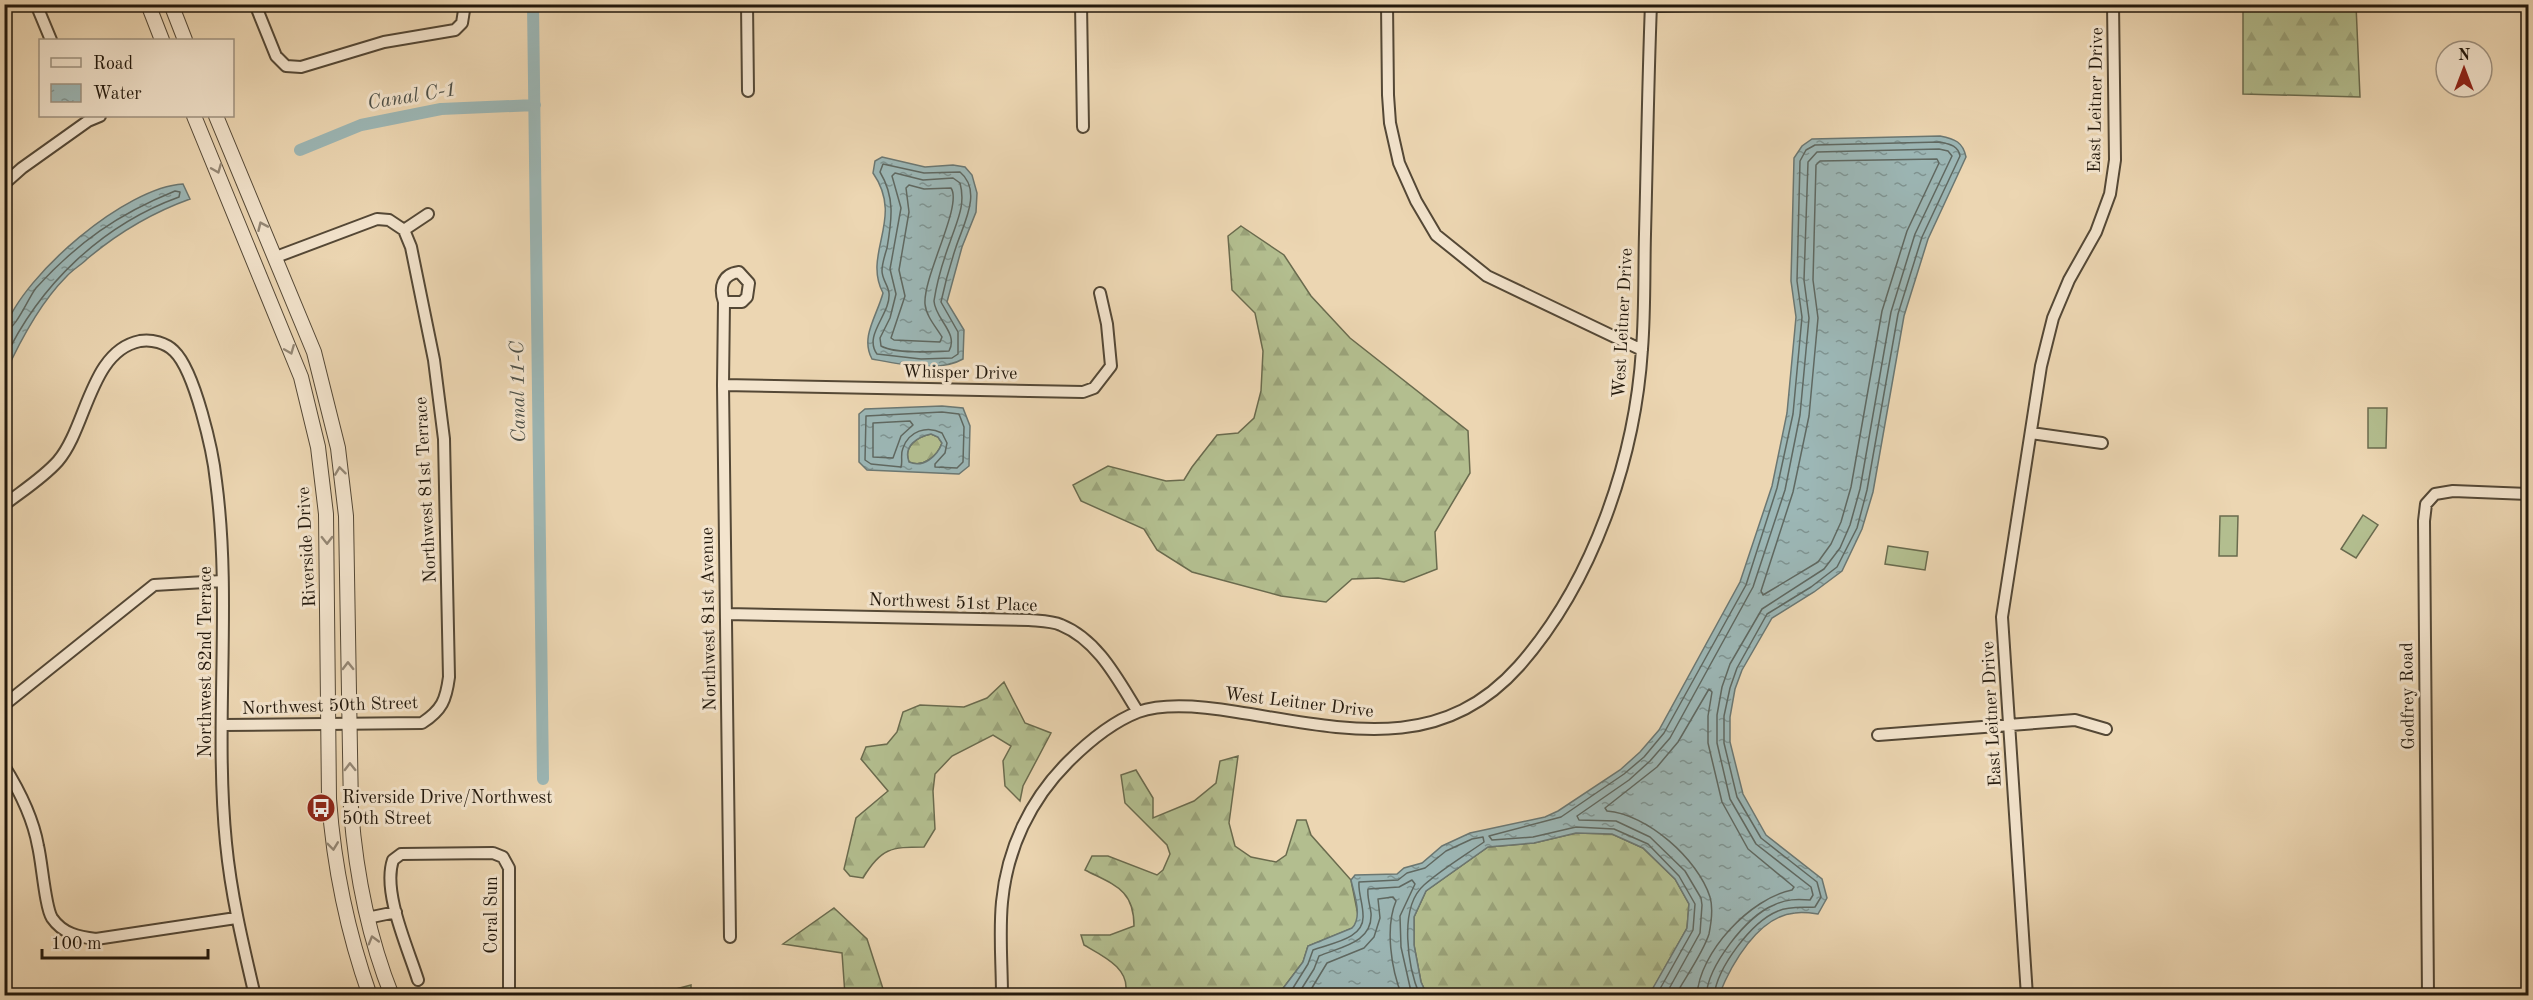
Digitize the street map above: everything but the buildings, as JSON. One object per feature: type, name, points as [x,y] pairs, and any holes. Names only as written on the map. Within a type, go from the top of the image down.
[{"type":"street","points":[[36,4],[51,39]]},
{"type":"street","points":[[148,4],[162,39]]},
{"type":"street","points":[[171,4],[185,39]]},
{"type":"street","points":[[255,4],[276,56],[286,66],[301,67],[384,42],[455,30],[462,23],[465,4]]},
{"type":"street","points":[[747,4],[748,91]]},
{"type":"street","points":[[1081,4],[1083,127]]},
{"type":"street","points":[[1387,4],[1388,95],[1392,131],[1399,163],[1416,201],[1436,235],[1487,276],[1642,350]]},
{"type":"street","name":"West Leitner Drive","points":[[1002,996],[1002,902],[1012,852],[1029,811],[1056,774],[1084,746],[1138,712],[1178,706],[1209,708],[1349,729],[1386,730],[1420,726],[1457,712],[1488,693],[1518,667],[1551,623],[1588,559],[1617,488],[1634,420],[1642,350],[1651,5],[1749,4]]},
{"type":"street","name":"East Leitner Drive","points":[[2026,996],[2002,617],[2041,366],[2054,318],[2069,280],[2096,232],[2110,194],[2115,160],[2113,4]]},
{"type":"street","name":"Riverside Drive","points":[[194,117],[301,377],[318,447],[326,514],[329,799],[336,870],[351,939],[370,996]]},
{"type":"street","name":"Riverside Drive","points":[[216,117],[314,352],[338,448],[346,516],[349,725],[354,849],[367,918],[392,996]]},
{"type":"street","points":[[4,184],[87,118]]},
{"type":"street","points":[[276,257],[377,219],[389,220],[404,230],[428,214]]},
{"type":"street","name":"Northwest 81st Terrace","points":[[404,230],[411,247],[434,360],[444,440],[449,677],[447,696],[436,714]]},
{"type":"street","name":"Whisper Drive","points":[[723,385],[1083,392],[1094,388],[1111,366],[1107,324],[1100,293]]},
{"type":"street","name":"Northwest 81st Avenue","points":[[724,302],[730,937]]},
{"type":"street","name":"Northwest 82nd Terrace","points":[[4,504],[58,461],[76,428],[98,377],[111,357],[125,346],[142,340],[159,342],[175,352],[196,396],[207,434],[218,491],[222,581],[226,842],[236,918],[255,996]]},
{"type":"street","points":[[2031,433],[2102,443]]},
{"type":"street","name":"Godfrey Road","points":[[2428,996],[2424,527],[2426,504],[2435,494],[2453,491],[2529,494]]},
{"type":"street","points":[[4,705],[154,585],[222,581]]},
{"type":"street","name":"Northwest 51st Place","points":[[726,614],[1029,620],[1060,624],[1084,638],[1103,659],[1138,712]]},
{"type":"street","name":"Northwest 50th Street","points":[[223,725],[422,723],[436,714]]},
{"type":"street","points":[[1878,735],[2075,720],[2106,729]]},
{"type":"street","points":[[4,766],[18,788],[38,843],[51,916],[61,928],[75,936],[96,939],[236,918]]},
{"type":"street","name":"Coral Sun","points":[[418,980],[396,912],[389,881],[393,860],[401,854],[494,853],[503,857],[509,868],[509,996]]},
{"type":"street","points":[[367,918],[396,912]]},
{"type":"green space","points":[[2243,5],[2356,5],[2360,97],[2243,94]]},
{"type":"green space","points":[[1241,226],[1284,255],[1311,296],[1350,338],[1468,431],[1470,473],[1435,532],[1437,569],[1404,582],[1378,578],[1352,579],[1326,602],[1281,596],[1192,572],[1157,550],[1144,529],[1081,501],[1073,485],[1108,466],[1166,481],[1184,480],[1217,435],[1238,433],[1254,418],[1261,391],[1263,351],[1255,313],[1232,290],[1228,236]]},
{"type":"green space","points":[[2368,408],[2387,408],[2386,448],[2368,448]]},
{"type":"green space","points":[[931,434],[938,437],[942,443],[937,453],[929,460],[919,464],[909,462],[908,451],[912,443]]},
{"type":"green space","points":[[2363,515],[2378,525],[2356,558],[2341,549]]},
{"type":"green space","points":[[2220,516],[2238,516],[2237,556],[2219,556]]},
{"type":"green space","points":[[1888,546],[1928,552],[1925,570],[1885,564]]},
{"type":"green space","points":[[1004,682],[1025,723],[1051,733],[1023,786],[1020,801],[1005,786],[1003,761],[1011,746],[993,735],[952,756],[935,774],[933,791],[935,829],[924,847],[888,851],[875,861],[863,878],[850,876],[844,869],[856,818],[888,791],[861,759],[866,747],[887,744],[897,732],[903,712],[920,705],[964,707],[987,698]]},
{"type":"green space","points":[[1238,756],[1229,823],[1235,846],[1251,857],[1276,862],[1286,855],[1297,820],[1306,820],[1311,835],[1351,880],[1358,915],[1357,924],[1353,928],[1308,946],[1303,962],[1278,995],[1125,995],[1126,986],[1120,971],[1114,964],[1084,945],[1081,935],[1110,935],[1134,926],[1130,904],[1120,890],[1085,870],[1092,856],[1108,856],[1157,875],[1163,870],[1170,854],[1167,845],[1125,803],[1121,775],[1136,770],[1153,798],[1153,818],[1194,801],[1216,783],[1220,761]]},
{"type":"green space","points":[[1576,833],[1612,834],[1643,848],[1675,879],[1689,904],[1687,928],[1649,996],[1427,995],[1421,982],[1414,945],[1414,917],[1426,891],[1488,847],[1534,843]]},
{"type":"green space","points":[[834,908],[867,939],[885,995],[845,995],[842,953],[783,944]]},
{"type":"green space","points":[[691,985],[691,995],[653,995]]},
{"type":"water","points":[[1940,136],[1957,142],[1963,148],[1966,157],[1928,239],[1904,316],[1873,492],[1862,529],[1842,571],[1814,592],[1772,618],[1742,670],[1735,689],[1730,717],[1730,742],[1743,794],[1766,835],[1822,879],[1827,898],[1818,914],[1795,913],[1782,916],[1758,932],[1739,957],[1719,995],[1649,995],[1687,928],[1689,904],[1675,879],[1643,848],[1612,834],[1576,833],[1534,843],[1488,847],[1426,891],[1414,917],[1414,945],[1421,982],[1427,995],[1278,995],[1303,962],[1308,946],[1352,928],[1357,918],[1357,905],[1351,880],[1355,875],[1397,874],[1404,868],[1422,863],[1442,846],[1470,833],[1545,817],[1558,811],[1620,770],[1659,730],[1740,582],[1772,486],[1787,413],[1796,317],[1791,281],[1794,158],[1802,146],[1812,139]]},
{"type":"water","points":[[882,157],[925,167],[953,165],[965,167],[972,175],[977,193],[976,212],[962,247],[947,302],[964,330],[963,359],[953,363],[942,366],[906,365],[872,359],[869,351],[871,326],[883,293],[878,278],[877,264],[885,221],[885,206],[882,190],[873,173],[875,161]]},
{"type":"water","points":[[183,184],[190,199],[162,210],[123,232],[66,277],[31,323],[5,374],[3,345],[5,328],[16,306],[55,259],[80,237],[134,200],[160,189]]},
{"type":"water","points":[[942,406],[963,408],[970,426],[969,466],[959,474],[867,470],[859,462],[859,414],[865,409]],"holes":[[[931,434],[938,437],[942,443],[933,457],[919,464],[909,462],[908,451],[912,443]]]},
{"type":"waterway","name":"Canal 11-C","points":[[533,4],[543,779]]},
{"type":"waterway","name":"Canal C-1","points":[[300,150],[361,125],[441,109],[535,105]]},
{"type":"place","name":"Riverside Drive/Northwest 50th Street","points":[[321,808]]}]
